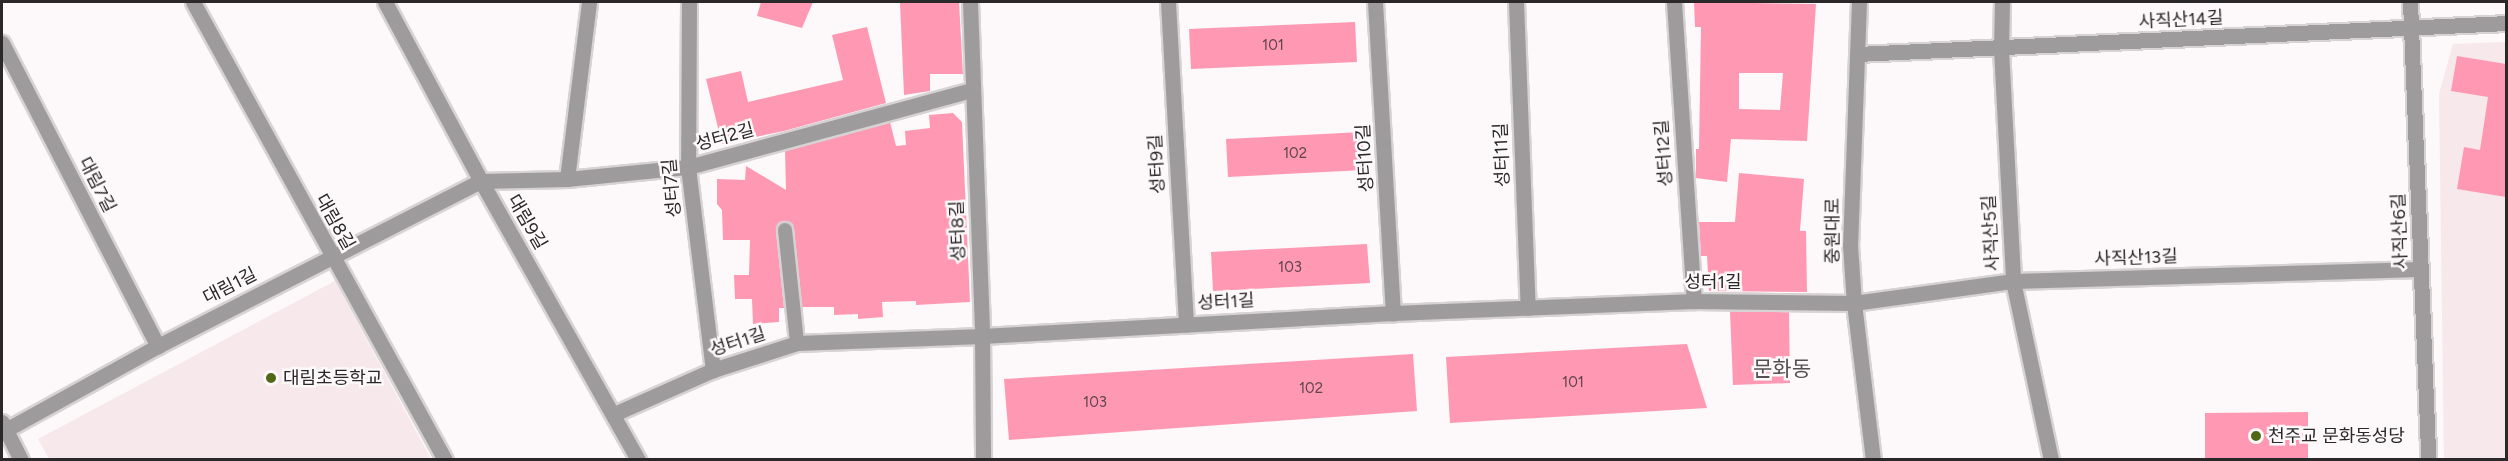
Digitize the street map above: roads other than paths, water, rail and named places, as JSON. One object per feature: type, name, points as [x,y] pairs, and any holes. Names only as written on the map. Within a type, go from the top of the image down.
[{"type":"street","name":"대림8길","points":[[193,2],[331,256],[357,295],[445,459]]},
{"type":"street","name":"대림9길","points":[[385,2],[481,181],[638,459]]},
{"type":"street","points":[[567,179],[589,2]]},
{"type":"street","name":"성터7길","points":[[689,2],[688,168],[713,370]]},
{"type":"street","name":"성터8길","points":[[970,2],[982,336],[983,459]]},
{"type":"street","name":"성터9길","points":[[1168,2],[1186,324]]},
{"type":"street","name":"성터10길","points":[[1375,2],[1393,313]]},
{"type":"street","name":"성터11길","points":[[1516,2],[1528,308]]},
{"type":"street","name":"성터12길","points":[[1674,2],[1694,301]]},
{"type":"street","name":"중원대로","points":[[1859,2],[1850,245],[1854,303],[1873,459]]},
{"type":"street","name":"사직산5길","points":[[2002,2],[2001,49],[2013,281],[2051,459]]},
{"type":"street","name":"사직산6길","points":[[2410,2],[2428,459]]},
{"type":"street","name":"사직산14길","points":[[1857,54],[2001,49],[2506,23]]},
{"type":"street","name":"대림7길","points":[[2,43],[158,346]]},
{"type":"street","name":"성터2길","points":[[481,181],[567,179],[688,168],[972,90]]},
{"type":"street","name":"대림1길","points":[[3,428],[331,256],[481,181]]},
{"type":"street","name":"사직산13길","points":[[1854,303],[2013,281],[2421,269]]},
{"type":"street","name":"성터1길","points":[[614,414],[713,370],[797,343],[982,336],[1393,313],[1694,301],[1854,303]]},
{"type":"street","points":[[3,428],[21,459]]},
{"type":"lane","points":[[785,230],[797,343]]},
{"type":"place","name":"대림초등학교","points":[[271,378]]},
{"type":"place","name":"천주교 문화동성당","points":[[2256,436]]},
{"type":"district","name":"문화동","points":[[1782,369]]}]
